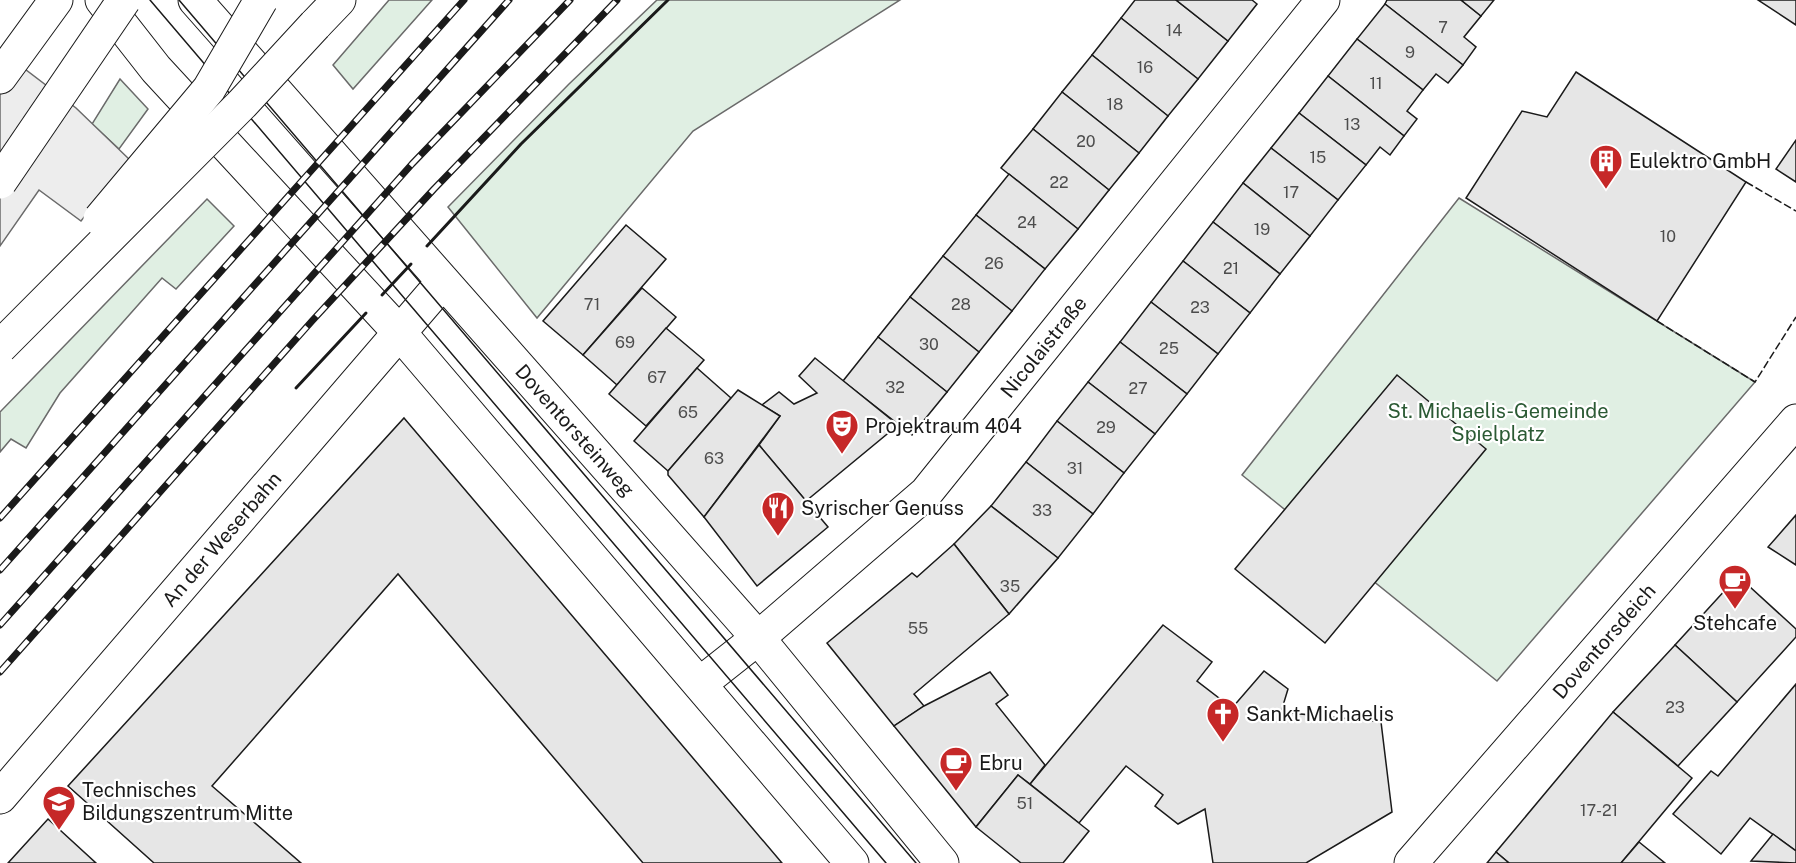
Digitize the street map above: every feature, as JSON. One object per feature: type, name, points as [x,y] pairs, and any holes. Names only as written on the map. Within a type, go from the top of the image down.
[{"type":"main road","points":[[102,0],[156,69],[399,332],[701,683],[852,863]]},
{"type":"main road","points":[[0,182],[124,0]]},
{"type":"main road","points":[[0,346],[208,89],[261,0]]},
{"type":"main road","points":[[0,346],[242,104],[339,0]]},
{"type":"main road","name":"Nicolaistraße","points":[[701,683],[758,638],[926,493],[1323,0]]},
{"type":"main road","name":"Doventorsteinweg","points":[[198,3],[758,638],[942,863]]},
{"type":"main road","points":[[0,77],[49,5]]},
{"type":"main road","name":"An der Weserbahn","points":[[0,797],[443,282]]},
{"type":"main road","name":"Doventorsdeich","points":[[1411,863],[1796,421]]},
{"type":"green space","points":[[389,0],[432,0],[353,89],[333,65]]},
{"type":"green space","points":[[657,0],[900,0],[693,131],[537,318],[448,207],[569,84]]},
{"type":"green space","points":[[120,79],[148,109],[119,149],[92,124]]},
{"type":"green space","name":"St. Michaelis-Gemeinde Spielplatz","points":[[1459,198],[1755,382],[1497,681],[1242,475]]},
{"type":"green space","points":[[207,199],[234,226],[176,289],[162,278],[60,393],[26,448],[11,439],[0,452],[0,412]]},
{"type":"shaded area","points":[[0,50],[76,108],[130,160],[81,221],[39,190],[0,246]]},
{"type":"building","points":[[1135,0],[1176,0],[1228,41],[1198,79],[1121,18]]},
{"type":"building","points":[[1176,0],[1252,0],[1257,4],[1228,41]]},
{"type":"building","points":[[1387,0],[1461,0],[1481,16],[1464,37],[1476,47],[1463,65],[1385,4]]},
{"type":"building","points":[[1461,0],[1494,0],[1481,16]]},
{"type":"building","points":[[1758,0],[1796,0],[1796,25]]},
{"type":"building","points":[[1385,4],[1463,65],[1448,83],[1436,74],[1423,90],[1357,39]]},
{"type":"building","points":[[1121,18],[1198,79],[1168,116],[1092,55]]},
{"type":"building","points":[[1357,39],[1423,90],[1407,111],[1417,119],[1404,136],[1328,76]]},
{"type":"building","points":[[1092,55],[1168,116],[1139,153],[1062,92]]},
{"type":"building","name":"Eulektro GmbH","points":[[1576,72],[1746,182],[1657,321],[1466,198],[1522,111],[1547,117]]},
{"type":"building","points":[[1328,76],[1404,136],[1390,155],[1380,147],[1366,165],[1299,113]]},
{"type":"building","points":[[1062,92],[1139,153],[1109,190],[1033,129]]},
{"type":"building","points":[[1299,113],[1366,165],[1338,200],[1271,148]]},
{"type":"building","points":[[1033,129],[1109,190],[1078,229],[1001,168]]},
{"type":"building","points":[[1796,140],[1796,182],[1776,169]]},
{"type":"building","points":[[1271,148],[1338,200],[1310,236],[1243,183]]},
{"type":"building","points":[[1009,174],[1078,229],[1045,269],[976,215]]},
{"type":"building","points":[[1243,183],[1310,236],[1280,274],[1213,222]]},
{"type":"building","points":[[976,215],[1045,269],[1012,311],[943,256]]},
{"type":"building","points":[[1213,222],[1280,274],[1250,313],[1183,261]]},
{"type":"building","points":[[626,225],[666,259],[583,355],[543,321]]},
{"type":"building","points":[[943,256],[1012,311],[979,352],[910,297]]},
{"type":"building","points":[[1183,261],[1250,313],[1218,354],[1151,302]]},
{"type":"building","points":[[642,288],[676,317],[617,385],[583,355]]},
{"type":"building","points":[[910,297],[979,352],[947,392],[878,337]]},
{"type":"building","points":[[1151,302],[1218,354],[1187,394],[1120,342]]},
{"type":"building","points":[[666,328],[704,360],[646,426],[609,394]]},
{"type":"building","points":[[878,337],[947,392],[912,435],[843,381]]},
{"type":"building","points":[[1120,342],[1187,394],[1155,434],[1088,382]]},
{"type":"building","points":[[815,358],[898,425],[806,501],[759,445],[780,416],[762,405],[779,392],[794,404],[817,393],[799,376]]},
{"type":"building","points":[[697,368],[731,398],[668,471],[634,441]]},
{"type":"building","points":[[1397,375],[1486,449],[1325,643],[1235,569]]},
{"type":"building","points":[[1088,382],[1155,434],[1124,473],[1057,421]]},
{"type":"building","points":[[738,390],[780,416],[704,517],[668,475],[668,471]]},
{"type":"building","points":[[404,418],[782,863],[643,863],[398,574],[212,786],[301,863],[154,863],[68,786]]},
{"type":"building","points":[[1057,421],[1124,473],[1093,514],[1026,462]]},
{"type":"building","points":[[759,445],[828,527],[757,586],[704,517]]},
{"type":"building","points":[[1026,462],[1093,514],[1058,558],[991,506]]},
{"type":"building","points":[[991,506],[1058,558],[1009,614],[954,544]]},
{"type":"building","points":[[1796,515],[1796,565],[1768,547]]},
{"type":"building","points":[[954,544],[1009,614],[914,694],[924,706],[894,726],[827,643],[912,573],[917,577]]},
{"type":"building","points":[[1738,576],[1796,629],[1796,637],[1737,702],[1675,645]]},
{"type":"building","name":"Sankt Michaelis","points":[[1163,625],[1212,662],[1197,681],[1232,708],[1264,671],[1288,689],[1281,712],[1381,722],[1392,812],[1306,863],[1213,863],[1205,809],[1178,824],[1155,806],[1163,795],[1126,766],[1079,823],[1030,784]]},
{"type":"building","points":[[1675,645],[1737,702],[1678,766],[1613,712]]},
{"type":"building","points":[[990,672],[1008,695],[996,704],[1045,765],[1030,784],[1018,775],[976,827],[894,726],[924,706]]},
{"type":"building","points":[[1796,684],[1796,851],[1750,818],[1721,854],[1673,814],[1711,771],[1718,776]]},
{"type":"building","points":[[1613,712],[1692,778],[1621,863],[1509,863],[1496,852]]},
{"type":"building","points":[[1018,775],[1089,831],[1063,863],[1021,863],[976,827]]},
{"type":"building","points":[[48,819],[96,863],[8,863]]},
{"type":"building","points":[[1773,834],[1796,851],[1796,863],[1751,861]]},
{"type":"building","points":[[1639,842],[1665,863],[1621,863]]},
{"type":"building","points":[[1496,852],[1509,863],[1487,863]]},
{"type":"tram line","points":[[150,0],[886,863]]},
{"type":"tram line","points":[[179,0],[916,863]]},
{"type":"railway","points":[[0,518],[464,0]]},
{"type":"railway","points":[[0,570],[509,0]]},
{"type":"railway","points":[[0,625],[412,164],[570,0]]},
{"type":"railway","points":[[0,672],[312,321],[434,189],[617,0]]},
{"type":"fence","points":[[1746,182],[1796,211]]},
{"type":"fence","points":[[1657,321],[1755,382],[1796,317]]},
{"type":"wall","points":[[427,246],[521,144],[668,0]]},
{"type":"wall","points":[[382,295],[411,264]]},
{"type":"wall","points":[[296,388],[366,313]]},
{"type":"place","name":"Eulektro GmbH","points":[[1606,190]]},
{"type":"place","name":"Projektraum 404","points":[[842,455]]},
{"type":"place","name":"Syrischer Genuss","points":[[778,537]]},
{"type":"place","name":"Stehcafe","points":[[1735,610]]},
{"type":"place","name":"Sankt Michaelis","points":[[1223,743]]},
{"type":"place","name":"Ebru","points":[[956,792]]},
{"type":"place","name":"Technisches Bildungszentrum Mitte","points":[[59,831]]}]
